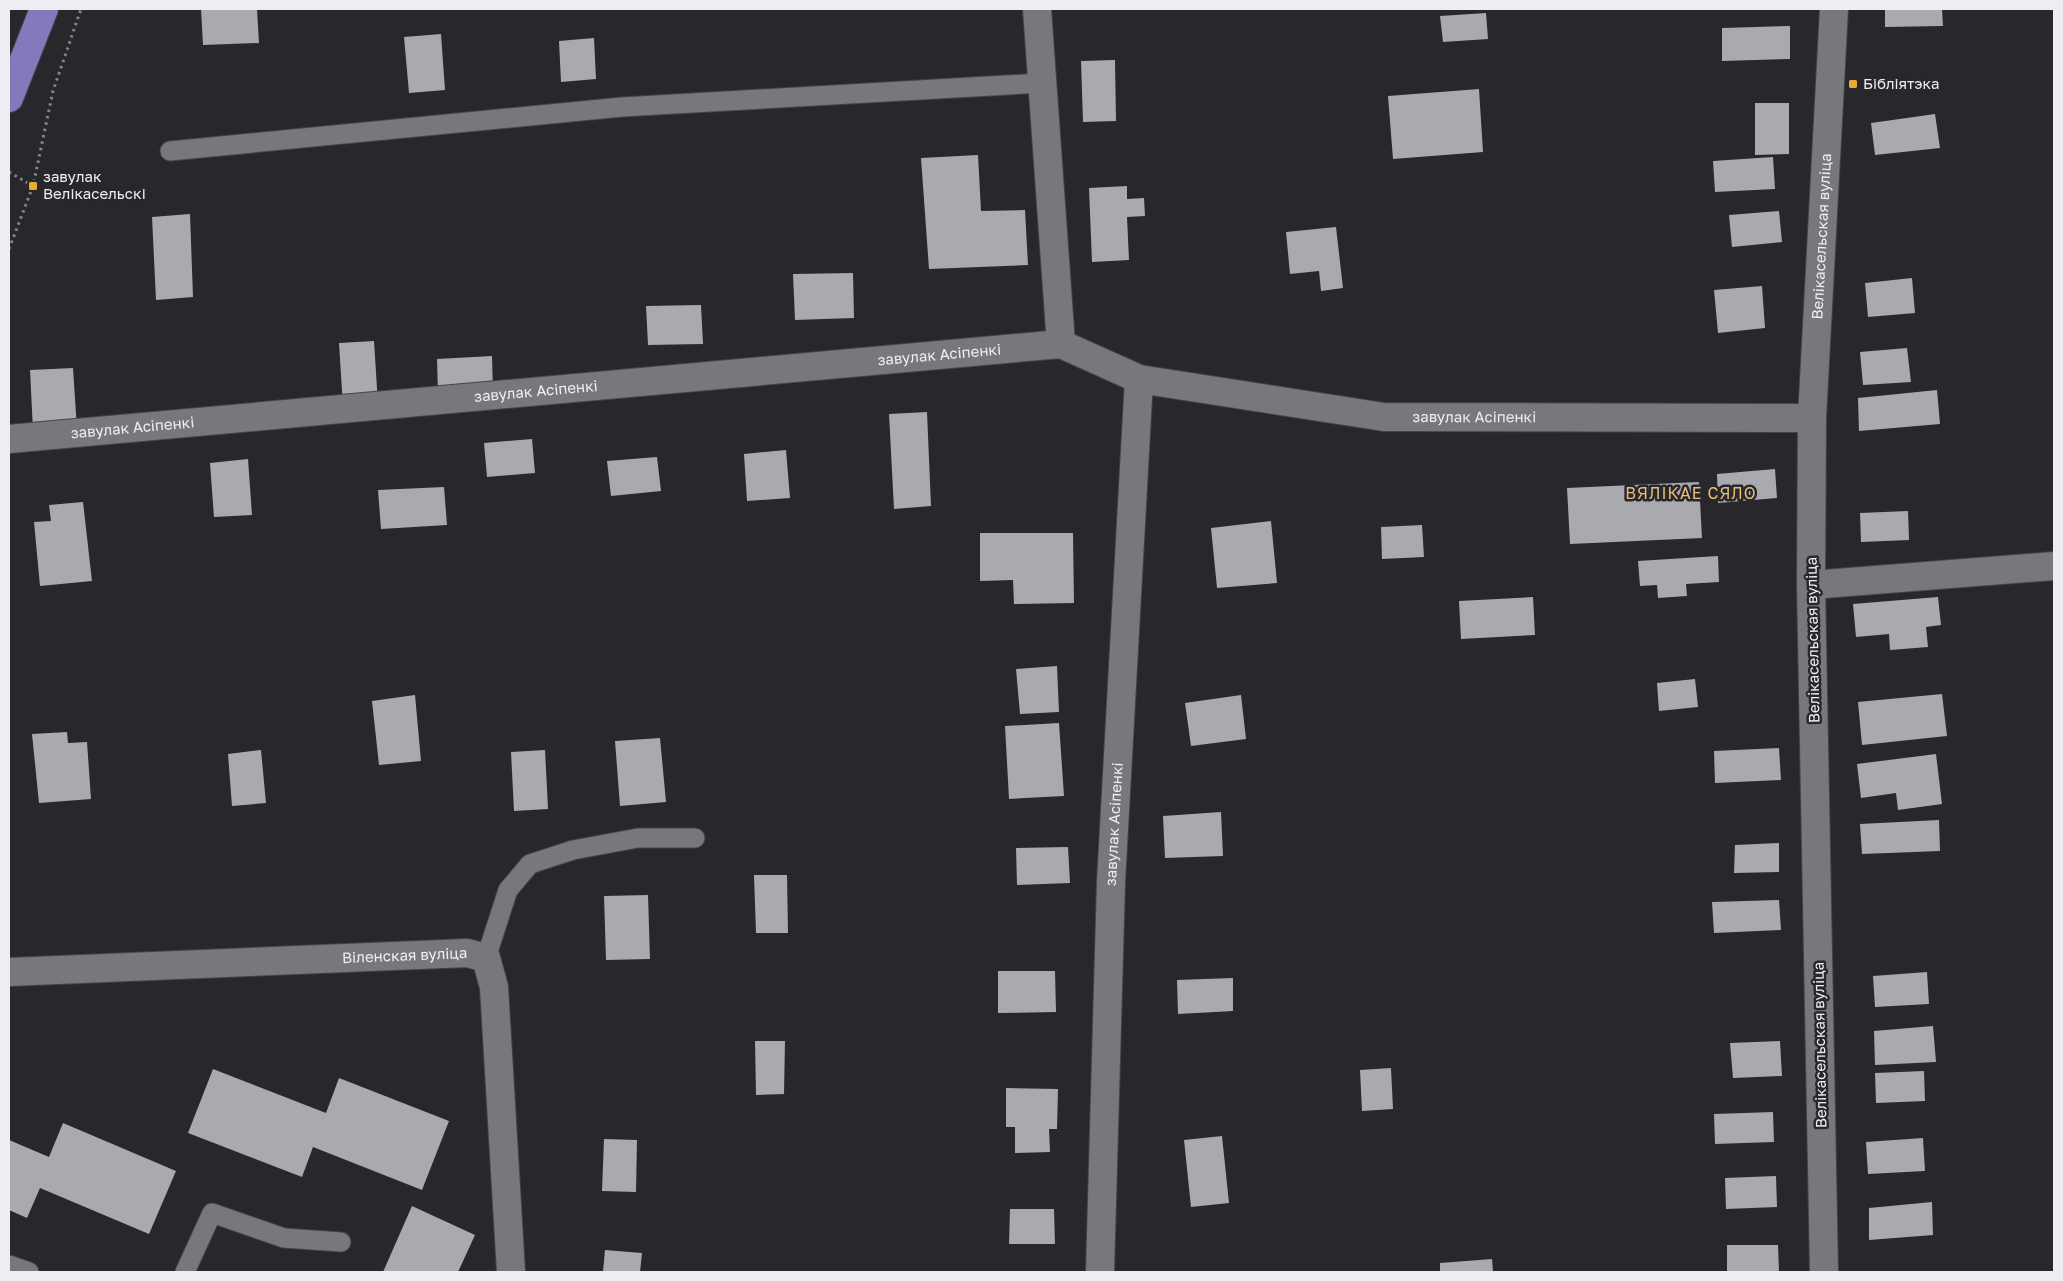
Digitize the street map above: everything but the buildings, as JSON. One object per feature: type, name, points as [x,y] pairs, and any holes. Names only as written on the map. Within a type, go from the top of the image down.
[{"type":"main road","points":[[9,98],[44,9]]},
{"type":"street","points":[[1038,9],[1061,344]]},
{"type":"street","name":"Велікасельская вуліца","points":[[1824,1272],[1811,585],[1812,418],[1834,9]]},
{"type":"street","name":"завулак Асіпенкі","points":[[9,439],[1061,344],[1139,379],[1384,417],[1812,418]]},
{"type":"street","name":"завулак Асіпенкі","points":[[1100,1272],[1111,882],[1139,379]]},
{"type":"street","points":[[1811,585],[2054,566]]},
{"type":"street","name":"Віленская вуліца","points":[[9,972],[467,953],[486,958],[494,987],[511,1272]]},
{"type":"lane","points":[[170,151],[622,108],[1042,83]]},
{"type":"lane","points":[[486,958],[508,890],[530,864],[573,850],[638,838],[695,838]]},
{"type":"lane","points":[[185,1272],[212,1213],[284,1238],[341,1242]]},
{"type":"lane","points":[[9,1265],[29,1272]]},
{"type":"path","points":[[9,249],[33,186],[53,90],[81,9]]},
{"type":"path","points":[[9,172],[33,186]]},
{"type":"place","name":"Бібліятэка","points":[[1853,84]]},
{"type":"place","name":"завулак Велікасельскі","points":[[33,186]]},
{"type":"district","name":"ВЯЛІКАЕ СЯЛО","points":[[1691,493]]}]
